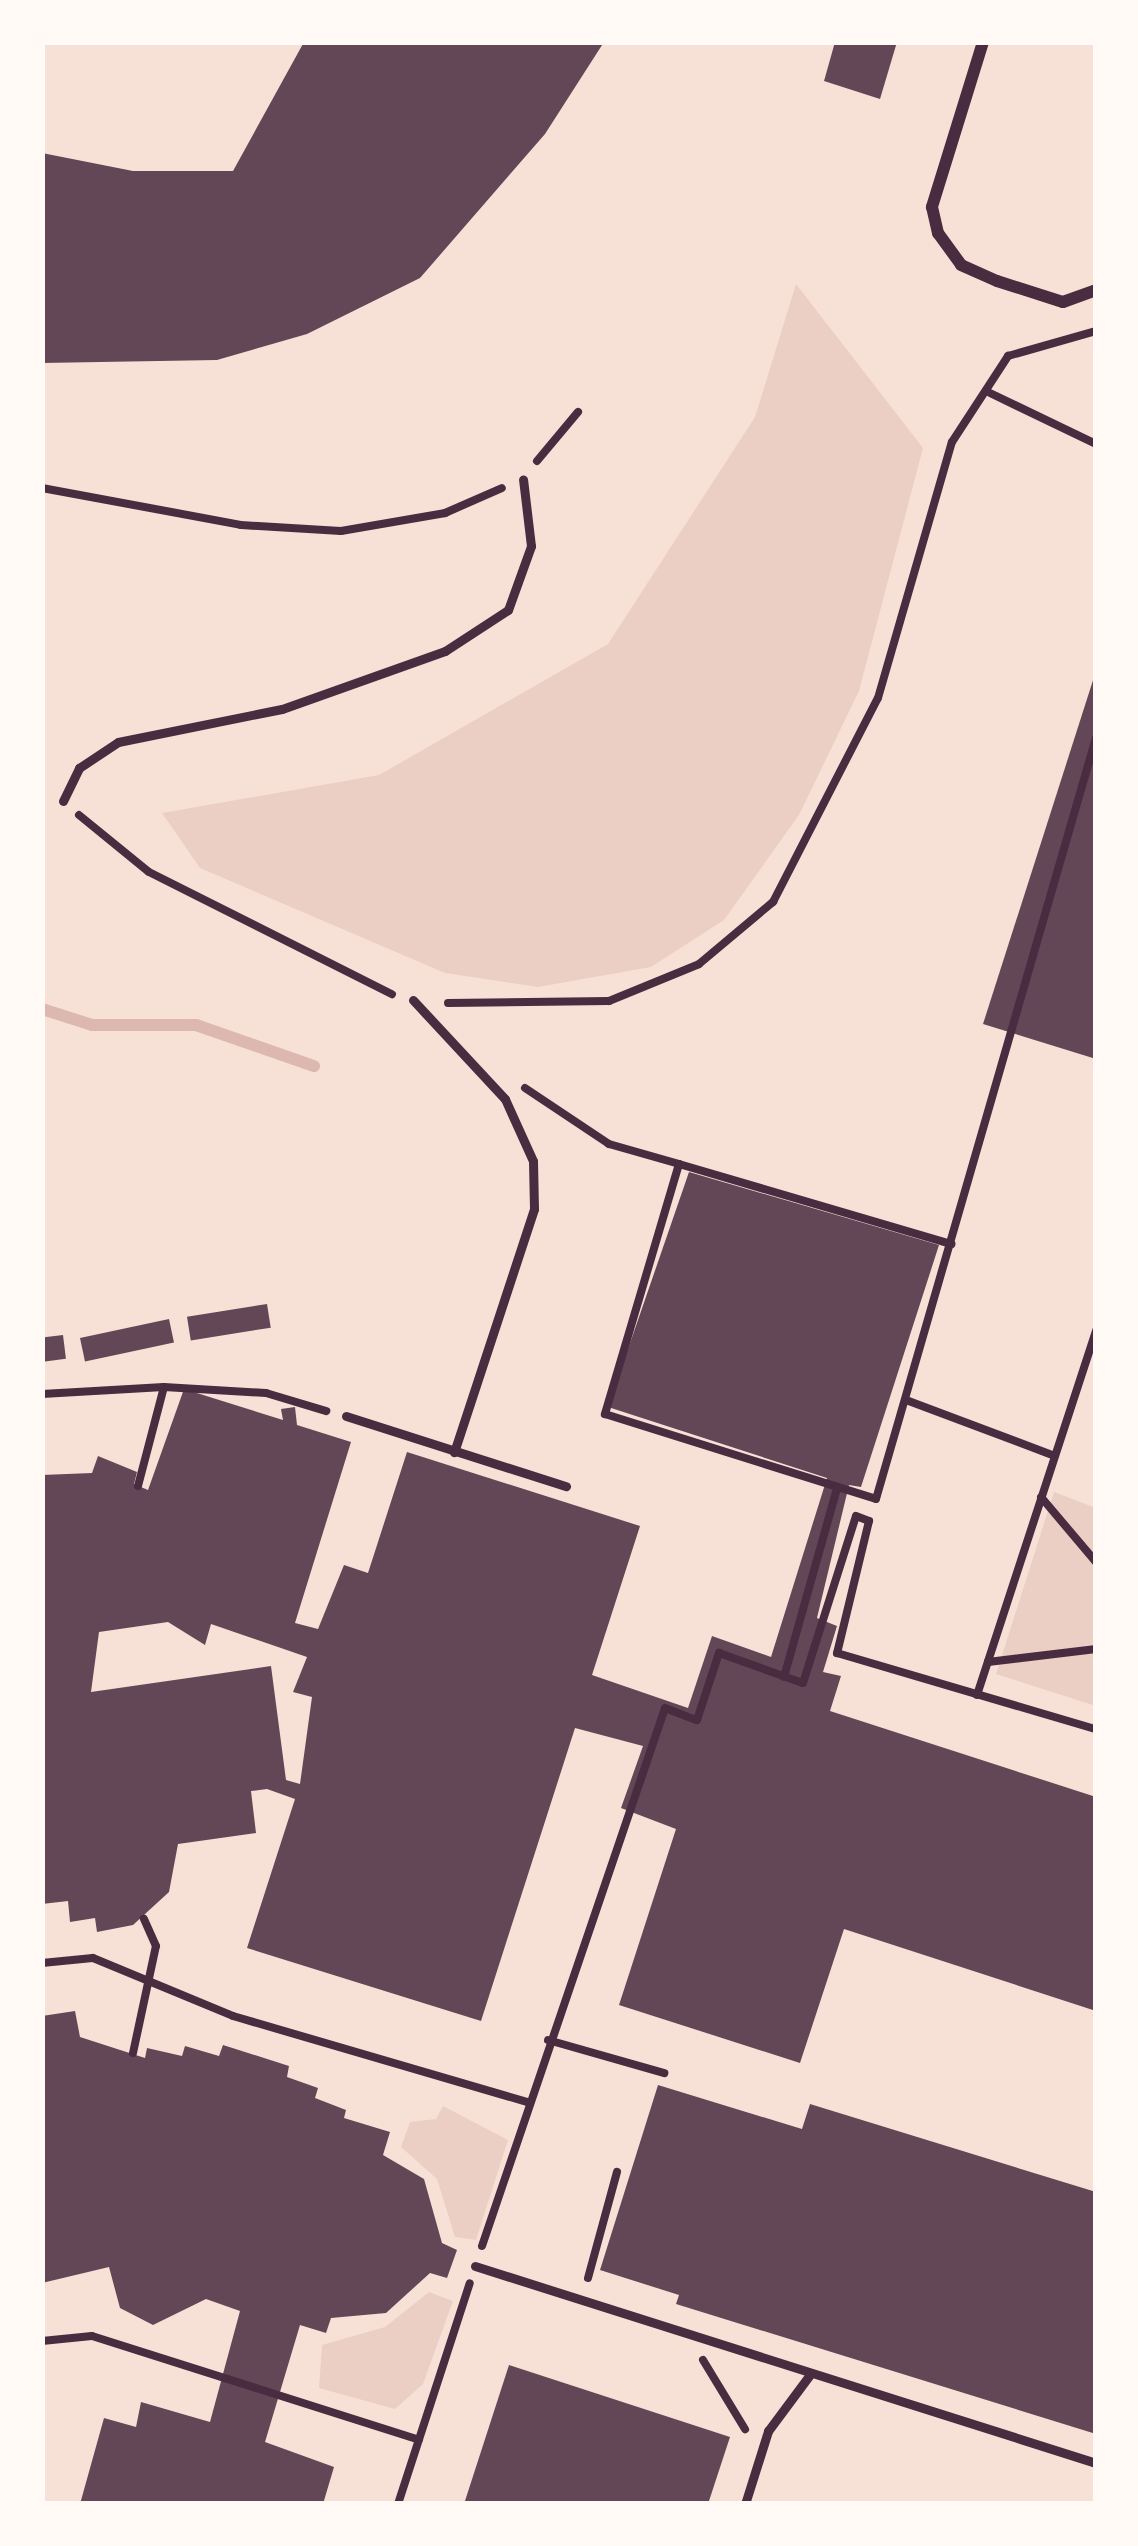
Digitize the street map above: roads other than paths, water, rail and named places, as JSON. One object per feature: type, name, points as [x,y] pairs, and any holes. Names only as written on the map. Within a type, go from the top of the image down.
[{"type":"street","points":[[983,42],[932,207],[938,233],[961,265],[997,281],[1063,302],[1096,290]]},
{"type":"lane","points":[[63,801],[80,767],[118,742],[282,710],[445,651],[508,610],[530,546],[523,479]]},
{"type":"lane","points":[[413,1000],[505,1099],[533,1162],[534,1209],[454,1452]]},
{"type":"lane","points":[[346,1416],[566,1486]]},
{"type":"lane","points":[[475,2266],[1096,2463]]},
{"type":"lane","points":[[746,2504],[760,2457],[811,2373]]},
{"type":"waterway","points":[[42,1009],[92,1025],[196,1025],[314,1066]]}]
